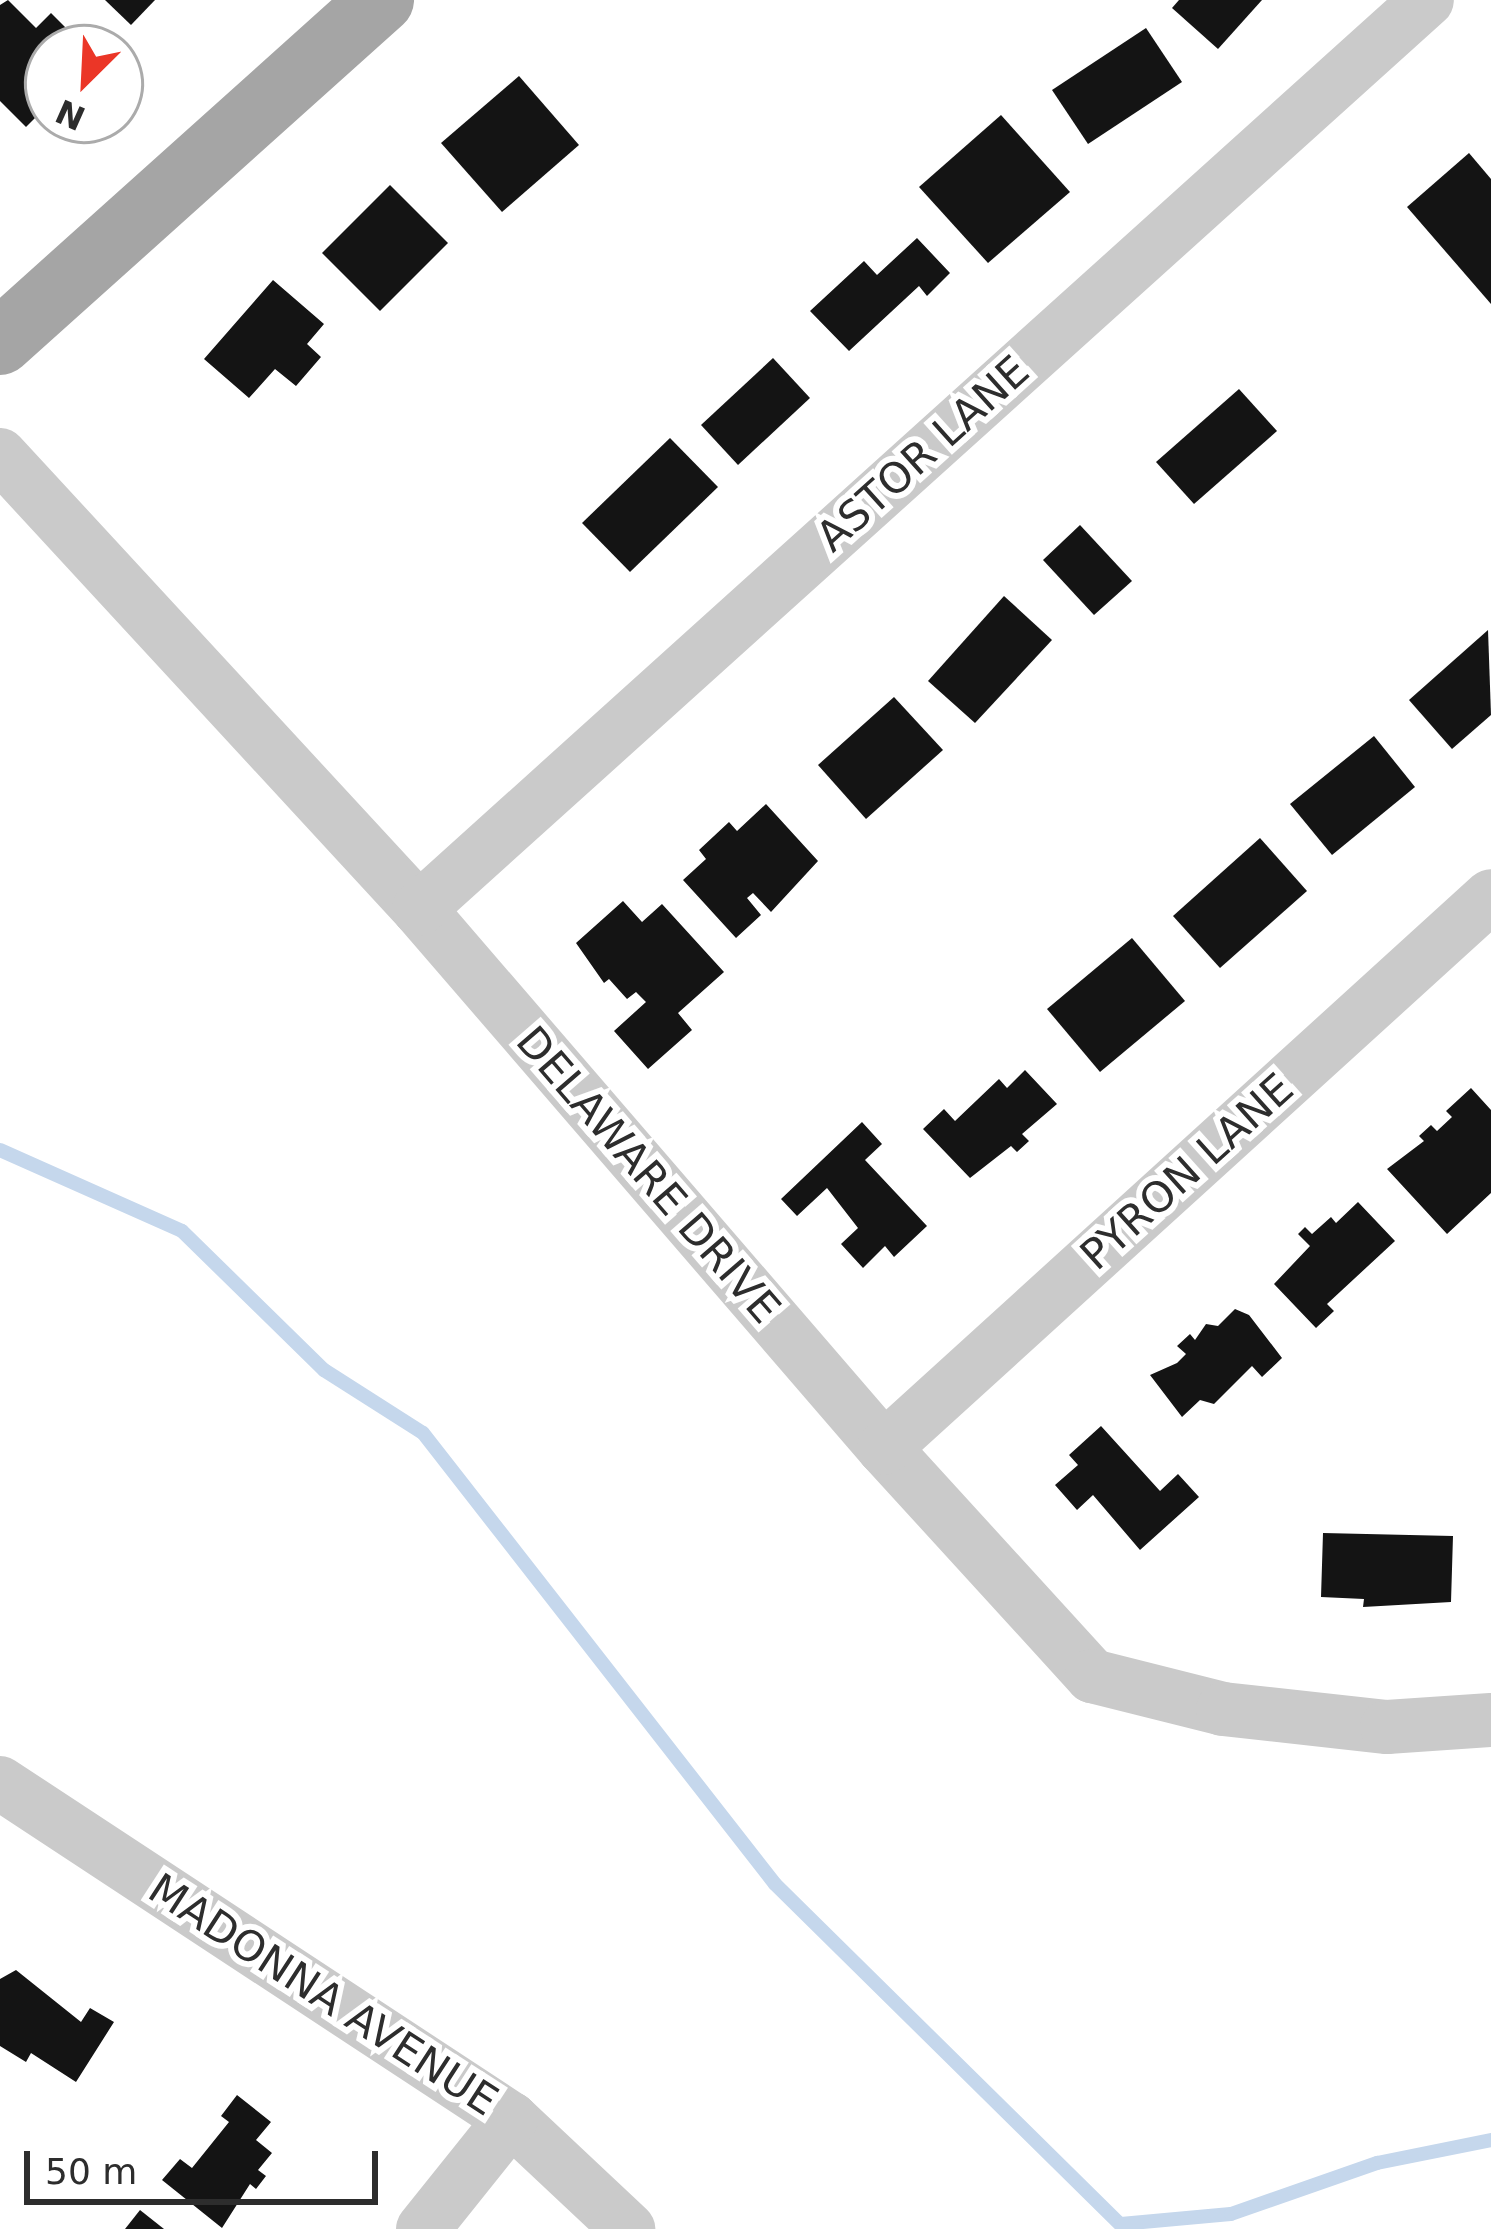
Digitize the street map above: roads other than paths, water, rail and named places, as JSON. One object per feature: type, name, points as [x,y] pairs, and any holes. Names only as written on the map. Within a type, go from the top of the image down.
[{"type":"main road","points":[[0,342],[381,0]]},
{"type":"street","name":"ASTOR LANE","points":[[419,909],[1427,0]]},
{"type":"street","name":"DELAWARE DRIVE","points":[[0,455],[419,909],[884,1448],[1092,1676],[1223,1708],[1387,1727],[1491,1720]]},
{"type":"street","name":"PYRON LANE","points":[[884,1448],[1491,896]]},
{"type":"street","name":"MADONNA AVENUE","points":[[0,1783],[511,2119],[628,2229]]},
{"type":"street","points":[[423,2229],[511,2119]]},
{"type":"waterway","points":[[0,1150],[182,1231],[324,1370],[423,1433],[775,1884],[1125,2229]]},
{"type":"waterway","points":[[1121,2224],[1231,2214],[1377,2163],[1491,2140]]}]
